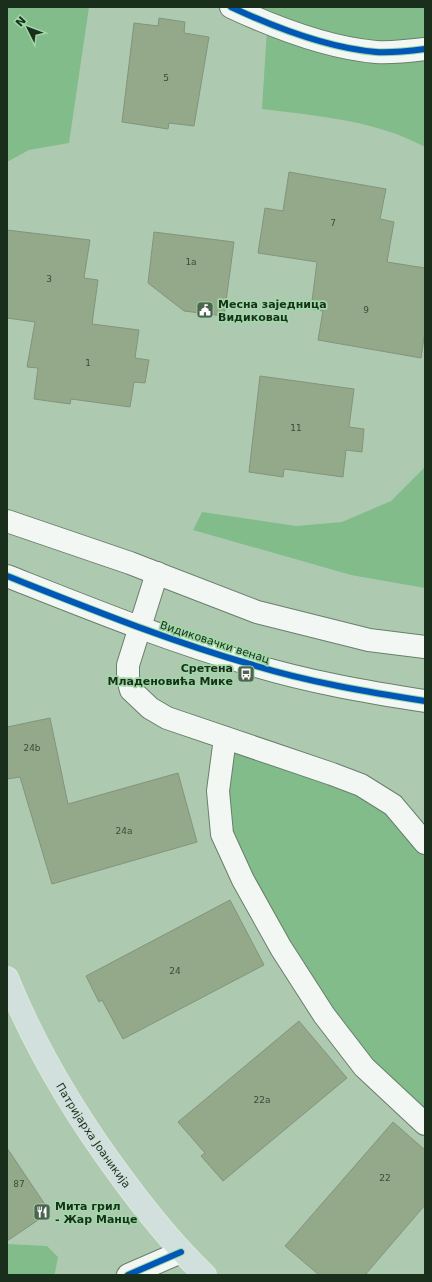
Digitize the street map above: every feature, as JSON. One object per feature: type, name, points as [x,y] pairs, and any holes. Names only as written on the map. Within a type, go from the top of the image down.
[{"type":"main road","name":"Патријарха Јоаникија","points":[[7,978],[54,1076],[78,1115],[133,1192],[181,1252],[205,1275]]},
{"type":"street","points":[[231,7],[261,21],[322,41],[348,47],[377,52],[425,49]]},
{"type":"street","points":[[7,521],[157,573],[258,612],[369,640],[425,647]]},
{"type":"street","points":[[157,573],[128,665],[128,679],[131,690],[150,708],[168,718],[361,785],[393,804],[425,843]]},
{"type":"street","name":"Видиковачки венац","points":[[7,576],[140,628],[252,665],[362,691],[425,701]]},
{"type":"street","points":[[225,738],[218,791],[222,834],[243,880],[281,948],[324,1015],[364,1067],[425,1124]]},
{"type":"street","points":[[128,1275],[181,1252]]},
{"type":"green space","points":[[7,7],[89,7],[69,143],[29,150],[7,162]]},
{"type":"green space","points":[[252,7],[425,7],[425,45],[323,38]]},
{"type":"green space","points":[[267,29],[425,53],[425,147],[386,131],[345,120],[262,109]]},
{"type":"green space","points":[[425,467],[425,588],[351,575],[193,530],[202,512],[296,526],[342,522],[391,501]]},
{"type":"green space","points":[[225,738],[361,785],[425,843],[425,1123],[364,1067],[243,880],[218,791]]},
{"type":"green space","points":[[7,1244],[47,1246],[58,1257],[55,1273],[53,1275],[7,1275]]},
{"type":"building","points":[[159,18],[185,22],[184,33],[209,37],[194,126],[169,123],[168,129],[122,122],[134,23],[158,26]]},
{"type":"building","points":[[289,172],[386,189],[380,219],[394,222],[387,262],[425,268],[425,331],[421,358],[318,340],[323,311],[311,309],[317,262],[258,253],[265,208],[283,211]]},
{"type":"building","points":[[7,230],[90,240],[84,278],[98,280],[92,324],[139,330],[135,358],[149,360],[145,383],[134,382],[130,407],[71,399],[70,404],[34,399],[38,368],[27,367],[35,322],[7,318]]},
{"type":"building","points":[[154,232],[234,242],[224,316],[184,311],[148,283]]},
{"type":"building","points":[[260,376],[354,389],[349,427],[364,429],[362,452],[346,450],[343,477],[284,469],[283,477],[249,472]]},
{"type":"building","points":[[50,718],[68,804],[178,773],[197,842],[52,884],[20,777],[7,779],[7,727]]},
{"type":"building","points":[[230,900],[264,965],[123,1039],[102,1000],[99,1002],[86,976]]},
{"type":"building","points":[[299,1021],[347,1078],[223,1181],[201,1156],[205,1153],[178,1122]]},
{"type":"building","points":[[393,1122],[425,1150],[425,1205],[365,1275],[319,1275],[285,1246]]},
{"type":"building","points":[[7,1148],[50,1212],[7,1241]]},
{"type":"cycle path","points":[[231,7],[320,42],[376,52],[400,52],[425,49]]},
{"type":"cycle path","points":[[7,576],[98,612],[222,656],[295,677],[425,701]]},
{"type":"cycle path","points":[[128,1275],[181,1252]]},
{"type":"place","name":"Месна заједница Видиковац","points":[[205,310]]},
{"type":"place","name":"Сретена Младеновића Мике","points":[[246,674]]},
{"type":"place","name":"Мита грил - Жар Манце","points":[[42,1212]]}]
